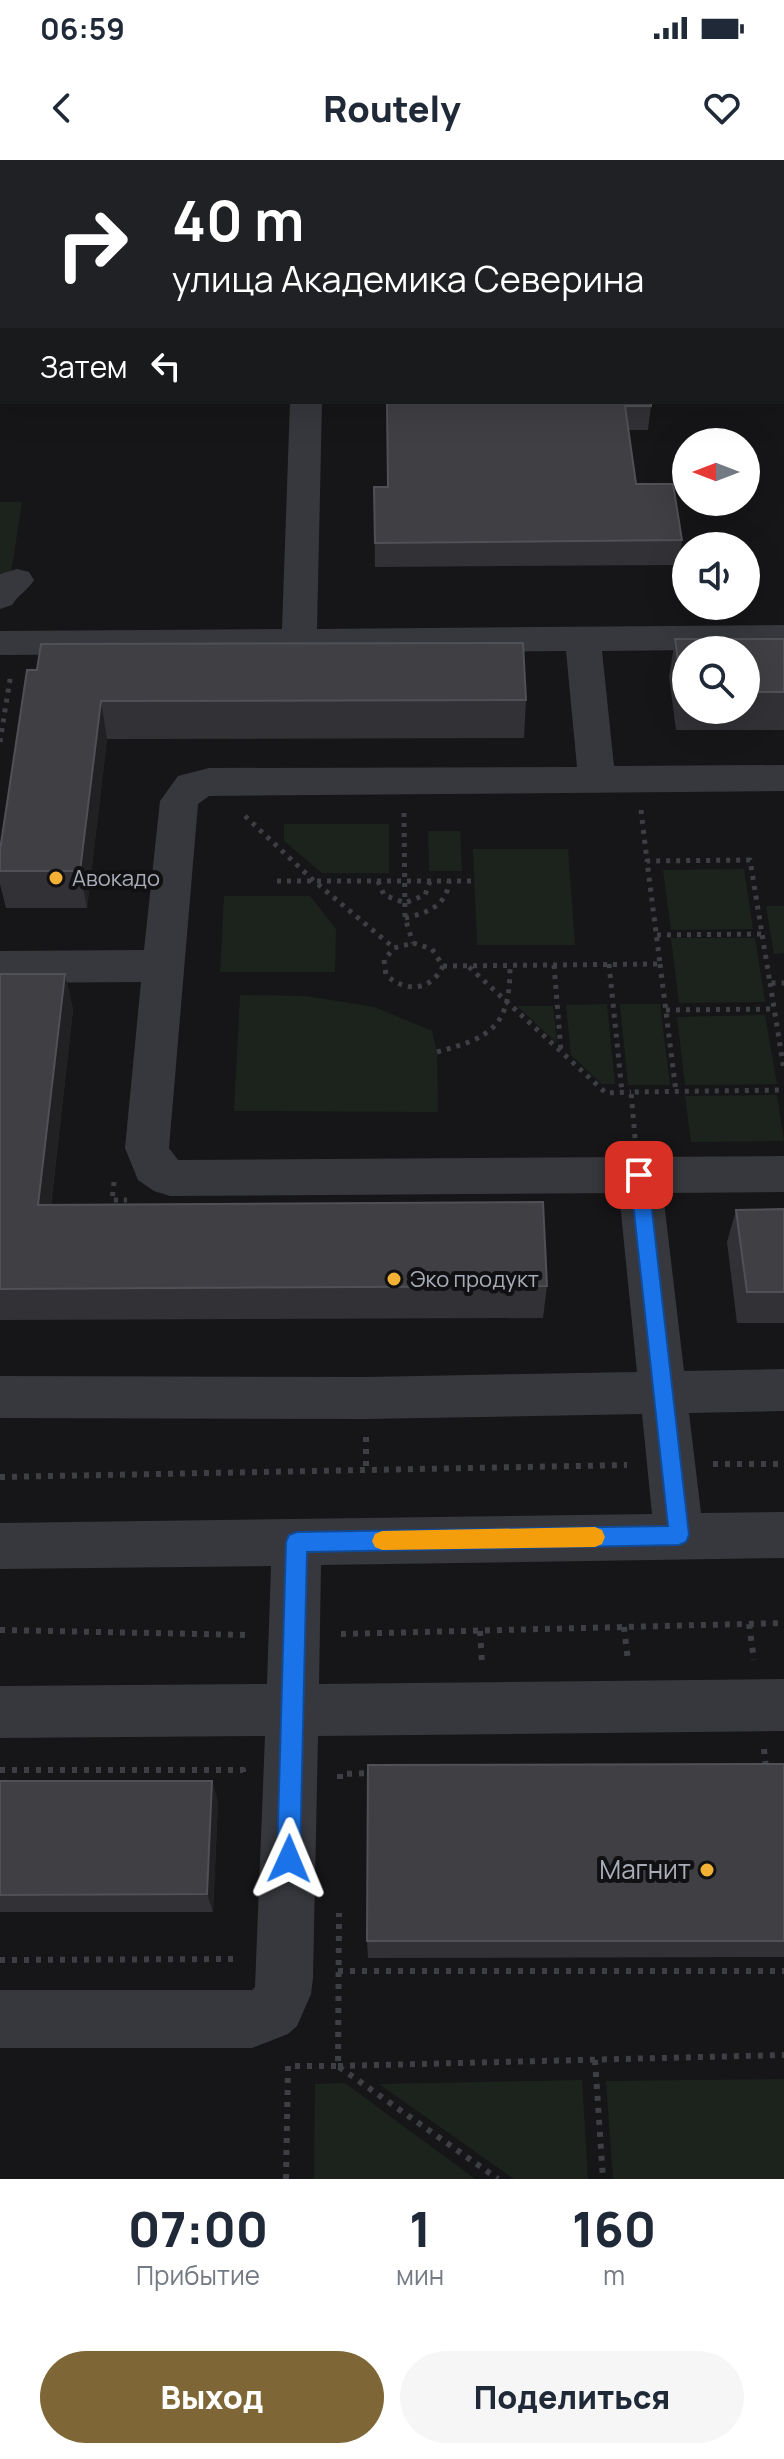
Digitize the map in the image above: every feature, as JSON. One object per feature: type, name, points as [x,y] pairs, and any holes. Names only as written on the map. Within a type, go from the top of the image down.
[{"type":"street","points":[[299,640],[306,404]]},
{"type":"street","points":[[0,643],[784,637]]},
{"type":"street","points":[[583,639],[597,780]]},
{"type":"street","points":[[784,778],[209,782],[191,786],[179,801],[147,1148],[154,1167],[170,1178],[784,1174]]},
{"type":"street","points":[[0,967],[163,966]]},
{"type":"street","points":[[639,1175],[679,1535]]},
{"type":"street","points":[[0,1397],[365,1398],[784,1390]]},
{"type":"street","points":[[0,1546],[784,1535]]},
{"type":"street","points":[[0,2019],[252,2019],[269,2015],[282,2001],[297,1542]]},
{"type":"street","points":[[0,1712],[784,1705]]},
{"type":"path","points":[[403,781],[405,918],[413,943]]},
{"type":"path","points":[[243,782],[241,813],[314,881],[394,948]]},
{"type":"path","points":[[676,1092],[647,861],[750,860],[784,1070]]},
{"type":"path","points":[[277,881],[474,881]]},
{"type":"path","points":[[378,881],[384,895],[405,903],[425,895],[430,881]]},
{"type":"path","points":[[405,918],[424,914],[441,904],[449,890],[449,881]]},
{"type":"path","points":[[657,935],[761,934]]},
{"type":"path","points":[[413,943],[438,952],[443,966],[435,980],[419,988],[399,986],[386,975],[383,968],[388,953],[394,948],[413,943]]},
{"type":"path","points":[[609,964],[622,1092]]},
{"type":"path","points":[[443,966],[660,964]]},
{"type":"path","points":[[554,965],[561,1052]]},
{"type":"path","points":[[468,966],[606,1093],[784,1090]]},
{"type":"path","points":[[437,1052],[477,1040],[505,1018],[510,1004],[510,966]]},
{"type":"path","points":[[770,983],[784,983]]},
{"type":"path","points":[[666,1010],[774,1009]]},
{"type":"path","points":[[631,1092],[639,1175]]},
{"type":"path","points":[[0,1477],[366,1468],[784,1464]]},
{"type":"path","points":[[0,1630],[294,1635],[784,1623]]},
{"type":"path","points":[[751,1768],[775,1768]]},
{"type":"path","points":[[0,1770],[243,1770],[242,1786]]},
{"type":"path","points":[[340,1789],[340,1774],[383,1773]]},
{"type":"path","points":[[338,2066],[339,1896]]},
{"type":"path","points":[[0,1960],[234,1960],[235,1944]]},
{"type":"path","points":[[338,1971],[784,1971]]},
{"type":"path","points":[[286,2179],[288,2066],[784,2055]]},
{"type":"path","points":[[595,2060],[603,2179]]},
{"type":"path","points":[[338,2066],[498,2179]]},
{"type":"shaded area","points":[[0,502],[22,502],[11,573],[0,573]]},
{"type":"shaded area","points":[[284,824],[389,824],[389,873],[322,873],[284,841]]},
{"type":"shaded area","points":[[428,831],[460,831],[462,871],[429,871]]},
{"type":"shaded area","points":[[473,849],[568,849],[575,945],[477,945]]},
{"type":"shaded area","points":[[744,869],[753,929],[671,930],[663,870]]},
{"type":"shaded area","points":[[224,896],[310,896],[336,929],[335,972],[220,972]]},
{"type":"shaded area","points":[[766,906],[784,906],[784,953],[774,954]]},
{"type":"shaded area","points":[[671,938],[755,938],[765,1002],[679,1003]]},
{"type":"shaded area","points":[[240,995],[306,996],[374,1007],[432,1031],[437,1052],[438,1112],[234,1111]]},
{"type":"shaded area","points":[[607,1004],[615,1084],[602,1084],[571,1055],[566,1005]]},
{"type":"shaded area","points":[[620,1004],[660,1004],[670,1085],[628,1085]]},
{"type":"shaded area","points":[[517,1006],[553,1006],[557,1043]]},
{"type":"shaded area","points":[[765,1015],[777,1084],[685,1085],[677,1017]]},
{"type":"shaded area","points":[[777,1095],[784,1141],[691,1142],[685,1096]]},
{"type":"shaded area","points":[[784,2079],[784,2179],[613,2179],[606,2081]]},
{"type":"shaded area","points":[[582,2080],[588,2179],[514,2179],[379,2084]]},
{"type":"shaded area","points":[[345,2083],[475,2179],[314,2179],[315,2084]]},
{"type":"building","points":[[387,404],[651,404],[625,406],[636,484],[672,484],[672,516],[678,516],[681,532],[672,532],[672,540],[375,543],[374,487],[388,487]]},
{"type":"building","points":[[760,639],[784,639],[784,692],[760,692]]},
{"type":"building","points":[[523,643],[526,700],[101,701],[80,871],[0,871],[0,850],[27,670],[37,670],[41,644]]},
{"type":"building","points":[[0,974],[65,974],[38,1205],[543,1202],[547,1286],[0,1289]]},
{"type":"building","points":[[784,1209],[784,1292],[747,1292],[736,1210]]},
{"type":"building","points":[[784,1764],[784,1941],[367,1941],[368,1765]]},
{"type":"building","points":[[0,1781],[212,1781],[207,1894],[0,1895]]},
{"type":"slow traffic","points":[[382,1541],[595,1537]]},
{"type":"place","name":"Авокадо","points":[[56,878]]},
{"type":"place","name":"Эко продукт","points":[[394,1279]]},
{"type":"place","name":"Магнит","points":[[707,1870]]},
{"type":"route","points":[[289,1859],[297,1542],[679,1535],[639,1175]]}]
